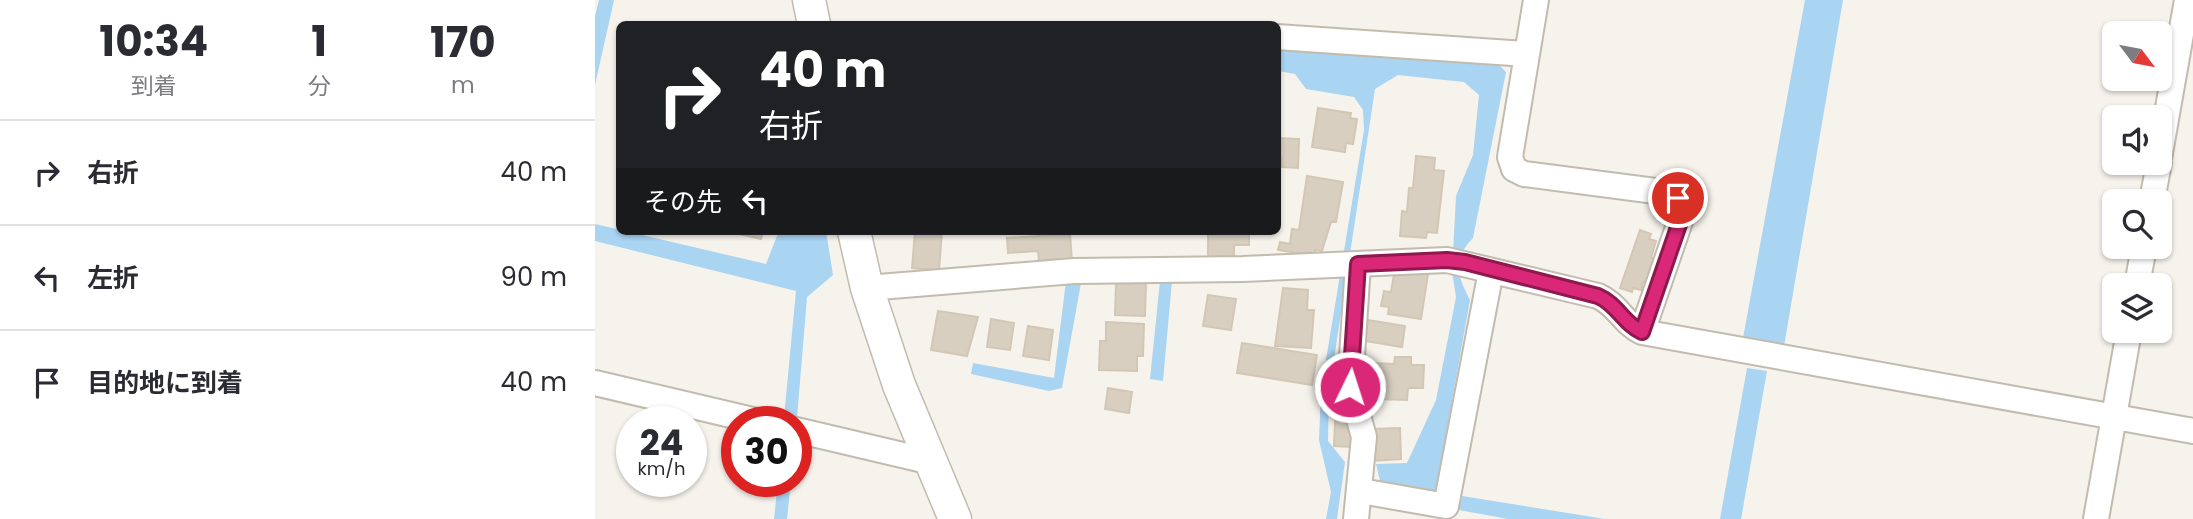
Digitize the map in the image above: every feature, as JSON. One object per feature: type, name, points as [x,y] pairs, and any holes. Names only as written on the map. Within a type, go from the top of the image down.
[{"type":"street","points":[[809,0],[813,21]]},
{"type":"street","points":[[1536,0],[1510,157],[1514,169],[1524,174],[1663,192],[1678,198],[1683,213],[1642,332]]},
{"type":"street","points":[[2169,105],[2187,0]]},
{"type":"street","points":[[1281,37],[1527,54]]},
{"type":"street","points":[[855,235],[867,288],[898,385],[955,519]]},
{"type":"street","points":[[867,288],[1074,271],[1456,261],[1598,296],[1607,300],[1631,327],[1642,332],[2193,431]]},
{"type":"street","points":[[1356,519],[1361,491],[1364,437],[1350,387],[1358,264]]},
{"type":"street","points":[[1361,491],[1446,506],[1491,271]]},
{"type":"street","points":[[2096,519],[2127,343]]},
{"type":"street","points":[[595,383],[721,413]]},
{"type":"street","points":[[812,434],[932,462]]},
{"type":"water","points":[[599,0],[614,0],[595,85],[595,16]]},
{"type":"water","points":[[1805,0],[1843,0],[1784,346],[1743,338]]},
{"type":"water","points":[[1281,46],[1495,61],[1506,72],[1473,238],[1459,261],[1459,275],[1470,300],[1436,491],[1380,481],[1376,464],[1407,463],[1436,400],[1456,297],[1452,272],[1456,196],[1473,155],[1479,95],[1464,82],[1398,75],[1375,89],[1329,392],[1328,441],[1345,462],[1337,519],[1326,519],[1331,492],[1319,440],[1321,390],[1364,130],[1363,110],[1354,97],[1306,89],[1295,74],[1281,72]]},
{"type":"water","points":[[595,224],[616,229],[616,235],[642,235],[766,264],[777,235],[827,235],[833,275],[807,297],[798,406],[785,406],[796,291],[595,241]]},
{"type":"water","points":[[1066,281],[1081,283],[1062,388],[1049,391],[971,374],[973,363],[1054,378]]},
{"type":"water","points":[[1160,281],[1172,281],[1163,381],[1150,379]]},
{"type":"water","points":[[1747,368],[1767,371],[1741,519],[1720,519]]},
{"type":"water","points":[[1462,496],[1605,519],[1508,519],[1459,510]]},
{"type":"water","points":[[776,497],[789,497],[787,519],[774,519]]},
{"type":"building","points":[[1318,108],[1351,113],[1350,118],[1357,119],[1353,144],[1346,143],[1345,152],[1312,147]]},
{"type":"building","points":[[1281,138],[1299,139],[1298,168],[1282,167]]},
{"type":"building","points":[[1416,156],[1435,158],[1434,170],[1444,171],[1437,233],[1427,232],[1426,238],[1400,236],[1402,211],[1407,212],[1409,188],[1413,188]]},
{"type":"building","points":[[1307,176],[1343,182],[1336,222],[1331,222],[1322,251],[1315,250],[1314,256],[1278,250],[1280,242],[1290,244],[1292,229],[1299,230]]},
{"type":"building","points":[[1640,230],[1651,234],[1649,239],[1656,241],[1651,258],[1656,259],[1648,283],[1643,282],[1641,290],[1633,288],[1632,292],[1620,288]]},
{"type":"building","points":[[744,235],[762,235],[761,239]]},
{"type":"building","points":[[915,235],[942,235],[939,270],[912,268]]},
{"type":"building","points":[[1070,235],[1072,261],[1039,263],[1038,251],[1008,253],[1007,238]]},
{"type":"building","points":[[1208,235],[1249,235],[1249,245],[1234,245],[1234,258],[1208,258]]},
{"type":"building","points":[[1395,268],[1428,274],[1421,319],[1388,314],[1389,307],[1381,306],[1384,291],[1391,292]]},
{"type":"building","points":[[1116,282],[1146,283],[1145,316],[1115,315]]},
{"type":"building","points":[[1283,288],[1308,290],[1307,310],[1314,310],[1311,348],[1275,346]]},
{"type":"building","points":[[1208,295],[1236,299],[1231,330],[1203,326]]},
{"type":"building","points":[[938,311],[978,317],[967,356],[931,350]]},
{"type":"building","points":[[991,319],[1014,323],[1010,350],[987,347]]},
{"type":"building","points":[[1368,320],[1405,326],[1402,347],[1365,341]]},
{"type":"building","points":[[1106,322],[1144,324],[1143,356],[1137,356],[1137,371],[1099,370],[1100,341],[1106,341]]},
{"type":"building","points":[[1028,326],[1053,330],[1049,360],[1023,356]]},
{"type":"building","points":[[1242,343],[1317,355],[1312,385],[1237,373]]},
{"type":"building","points":[[1395,357],[1411,357],[1411,365],[1424,365],[1423,388],[1408,388],[1407,400],[1374,399],[1375,363],[1394,364]]},
{"type":"building","points":[[1108,388],[1132,392],[1129,413],[1105,409]]},
{"type":"building","points":[[1336,398],[1345,398],[1345,420],[1352,420],[1351,447],[1334,446]]},
{"type":"building","points":[[1400,428],[1401,459],[1372,461],[1371,429]]},
{"type":"route","points":[[1350,387],[1358,264],[1447,260],[1465,262],[1491,271],[1598,296],[1607,300],[1631,327],[1642,332],[1683,213],[1678,198]]}]
